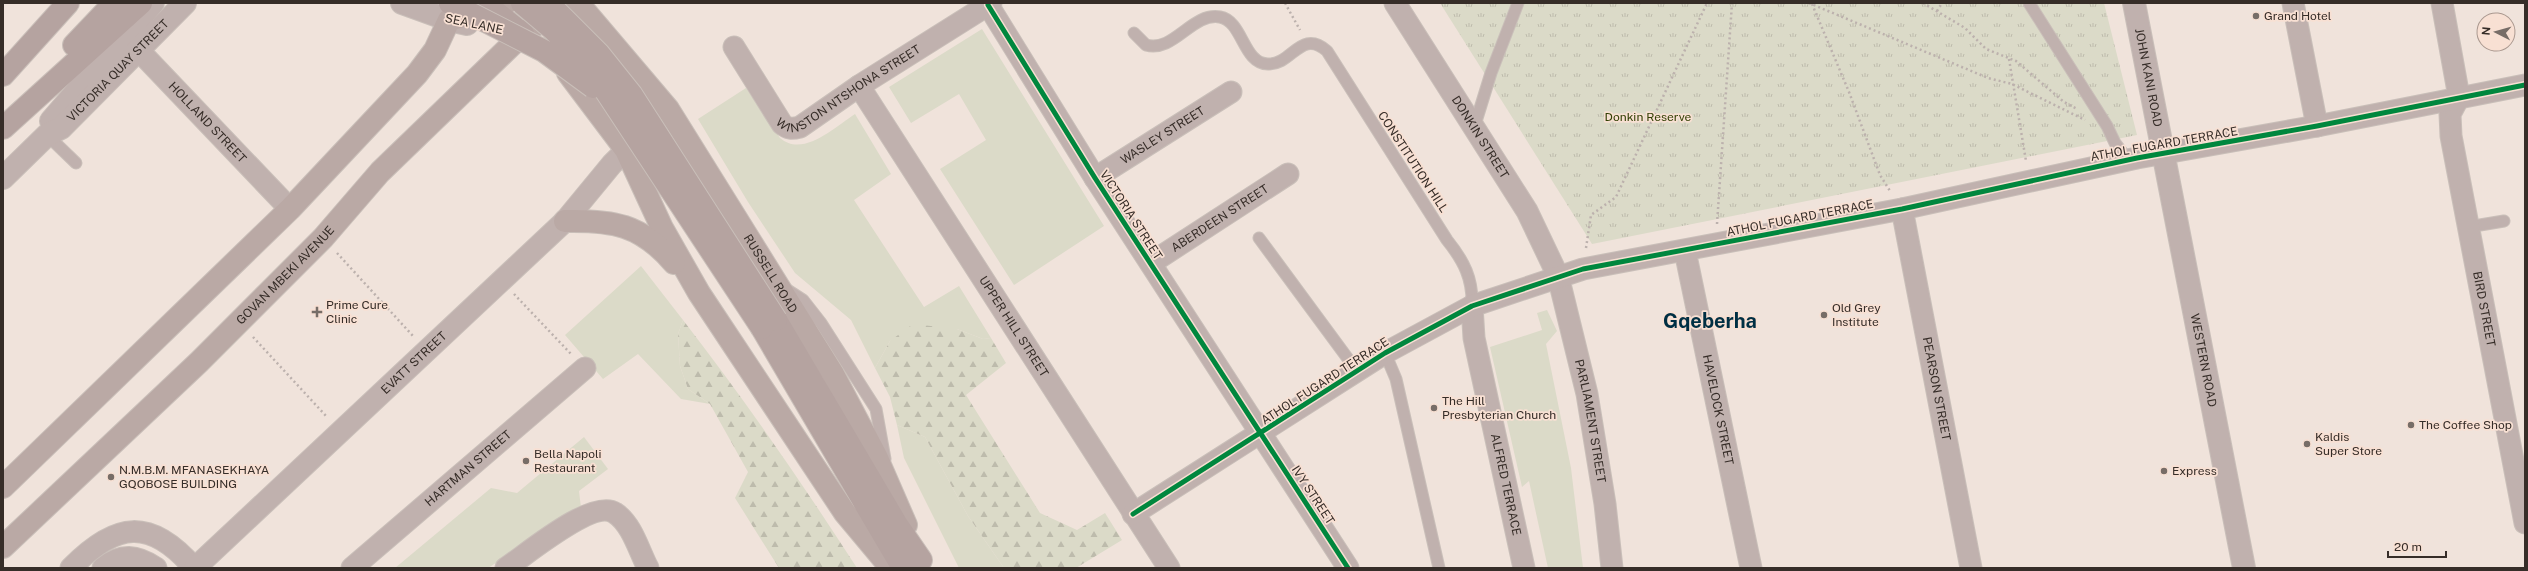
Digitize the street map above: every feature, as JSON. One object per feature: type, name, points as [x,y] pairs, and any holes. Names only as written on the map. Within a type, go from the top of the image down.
[{"type":"highway","points":[[3,75],[68,3]]},
{"type":"highway","points":[[3,123],[114,3]]},
{"type":"highway","points":[[3,128],[141,3]]},
{"type":"highway","points":[[522,3],[554,30],[590,67],[769,324]]},
{"type":"highway","points":[[548,3],[599,54],[631,94],[769,324],[897,525],[916,565]]},
{"type":"highway","points":[[494,5],[530,29]]},
{"type":"highway","points":[[450,11],[544,51],[580,76],[626,120]]},
{"type":"main road","points":[[527,3],[530,29],[586,94],[626,150],[662,228],[699,293],[845,512],[891,568]]},
{"type":"main road","name":"GOVAN MBEKI AVENUE","points":[[3,547],[239,322],[322,238],[380,172],[530,29],[566,3]]},
{"type":"main road","name":"RUSSELL ROAD","points":[[578,3],[668,109],[833,374],[876,456],[891,490],[916,565]]},
{"type":"main road","points":[[3,487],[290,209],[417,74],[435,50],[450,11],[494,5]]},
{"type":"main road","points":[[565,221],[592,220],[630,227],[667,254],[699,293]]},
{"type":"street","name":"VICTORIA QUAY STREET","points":[[132,43],[154,3]]},
{"type":"street","name":"VICTORIA QUAY STREET","points":[[3,178],[47,134],[52,117],[132,43],[185,3]]},
{"type":"street","name":"SEA LANE","points":[[402,3],[450,11],[530,29]]},
{"type":"street","name":"DONKIN STREET","points":[[1395,3],[1527,210],[1558,276]]},
{"type":"street","name":"JOHN KANI ROAD","points":[[2134,3],[2161,154]]},
{"type":"street","points":[[2293,3],[2317,126]]},
{"type":"street","points":[[2442,3],[2458,97]]},
{"type":"street","name":"WINSTON NTSHONA STREET","points":[[734,47],[774,113],[788,128],[800,127],[859,86],[989,4]]},
{"type":"street","name":"VICTORIA STREET","points":[[989,4],[1095,178],[1261,433]]},
{"type":"street","name":"HOLLAND STREET","points":[[132,43],[290,209]]},
{"type":"street","name":"ATHOL FUGARD TERRACE","points":[[1133,514],[1385,353],[1472,306],[1558,276],[1583,269],[1902,209],[2128,160],[2317,126],[2525,85]]},
{"type":"street","name":"UPPER HILL STREET","points":[[859,86],[1169,568]]},
{"type":"street","name":"WASLEY STREET","points":[[1095,178],[1231,92]]},
{"type":"street","name":"BIRD STREET","points":[[2458,97],[2449,122],[2468,227],[2517,439],[2525,523]]},
{"type":"street","name":"EVATT STREET","points":[[195,568],[565,221],[626,150],[668,109]]},
{"type":"street","name":"WESTERN ROAD","points":[[2161,154],[2188,278],[2216,433],[2244,568]]},
{"type":"street","name":"ABERDEEN STREET","points":[[1151,263],[1288,174]]},
{"type":"street","name":"PEARSON STREET","points":[[1902,209],[1971,568]]},
{"type":"street","name":"HAVELOCK STREET","points":[[1685,251],[1751,568]]},
{"type":"street","name":"PARLIAMENT STREET","points":[[1558,276],[1587,394],[1605,504],[1612,568]]},
{"type":"street","name":"ALFRED TERRACE","points":[[1472,306],[1474,338],[1524,568]]},
{"type":"street","name":"HARTMAN STREET","points":[[352,568],[585,368]]},
{"type":"street","name":"IVY STREET","points":[[1261,433],[1348,568]]},
{"type":"street","points":[[506,568],[584,515],[599,510],[614,512],[627,525],[648,568]]},
{"type":"street","points":[[71,568],[101,541],[125,532],[140,533],[167,542],[178,549],[195,568]]},
{"type":"street","points":[[103,568],[120,558],[128,556],[143,560],[156,568]]},
{"type":"lane","points":[[1474,128],[1491,72],[1518,3]]},
{"type":"lane","points":[[2029,3],[2107,126],[2115,143],[2128,160]]},
{"type":"lane","points":[[1134,33],[1146,45],[1160,46],[1203,20],[1213,16],[1221,17],[1228,20],[1254,58],[1261,63],[1268,64],[1310,43]]},
{"type":"lane","name":"CONSTITUTION HILL","points":[[1310,43],[1327,51],[1443,233],[1460,256],[1472,287],[1472,306]]},
{"type":"lane","points":[[47,134],[76,163]]},
{"type":"lane","points":[[2468,227],[2504,221]]},
{"type":"lane","points":[[1259,238],[1357,371]]},
{"type":"lane","points":[[1385,353],[1396,379],[1439,568]]},
{"type":"path","points":[[1285,3],[1310,43]]},
{"type":"path","points":[[1583,269],[1591,215],[1616,196],[1707,3]]},
{"type":"path","points":[[1716,245],[1732,3]]},
{"type":"path","points":[[1811,3],[1988,78],[2012,84],[2078,118],[2107,126]]},
{"type":"path","points":[[1811,3],[1849,92],[1880,175],[1902,209]]},
{"type":"path","points":[[1923,3],[1965,28],[1986,49],[2016,61],[2064,102],[2107,126]]},
{"type":"path","points":[[1937,11],[1942,3]]},
{"type":"path","points":[[2009,59],[2012,84],[2031,181]]},
{"type":"path","points":[[322,238],[427,351]]},
{"type":"path","points":[[502,280],[585,368]]},
{"type":"path","points":[[239,322],[340,432]]},
{"type":"green space","name":"Donkin Reserve","points":[[1440,3],[2104,3],[2137,135],[1592,244]]},
{"type":"green space","points":[[982,29],[1104,226],[1014,285],[940,169],[986,140],[959,94],[911,123],[889,87]]},
{"type":"green space","points":[[746,88],[780,138],[789,143],[799,145],[809,143],[829,133],[855,114],[891,174],[854,200],[924,307],[959,286],[991,338],[983,339],[957,329],[890,341],[875,368],[851,320],[795,273],[748,202],[698,119]]},
{"type":"green space","points":[[641,266],[683,320],[678,334],[680,366],[688,389],[710,404],[681,399],[638,354],[603,379],[565,335]]},
{"type":"green space","points":[[1547,310],[1557,331],[1546,344],[1571,468],[1583,568],[1548,568],[1529,481],[1522,487],[1490,347],[1542,330],[1537,313]]},
{"type":"green space","points":[[683,320],[773,442],[857,568],[779,568],[735,498],[748,472],[710,404],[688,389],[680,366],[678,334]]},
{"type":"green space","points":[[913,324],[957,329],[983,339],[991,338],[1006,363],[966,395],[1040,513],[1077,530],[1105,513],[1122,540],[1076,568],[1004,568],[968,516],[925,437],[897,425],[890,397],[875,368],[890,341]]},
{"type":"green space","points":[[897,425],[925,437],[968,516],[1004,568],[959,568],[904,458]]},
{"type":"green space","points":[[584,437],[608,469],[579,491],[581,508],[488,568],[395,568],[491,488],[517,493]]},
{"type":"cycle path","points":[[988,5],[1095,178],[1348,568]]},
{"type":"cycle path","points":[[1133,514],[1385,353],[1472,306],[1583,269],[1902,209],[2137,158],[2317,126],[2525,85]]},
{"type":"place","name":"Grand Hotel","points":[[2256,16]]},
{"type":"place","name":"Prime Cure Clinic","points":[[317,312]]},
{"type":"place","name":"Old Grey Institute","points":[[1824,315]]},
{"type":"place","name":"The Hill Presbyterian Church","points":[[1434,408]]},
{"type":"place","name":"The Coffee Shop","points":[[2411,425]]},
{"type":"place","name":"Kaldis Super Store","points":[[2307,444]]},
{"type":"place","name":"Bella Napoli Restaurant","points":[[526,461]]},
{"type":"place","name":"Express","points":[[2164,471]]},
{"type":"place","name":"N.M.B.M. MFANASEKHAYA GQOBOSE BUILDING","points":[[111,477]]},
{"type":"district","name":"Gqeberha","points":[[1710,321]]}]
